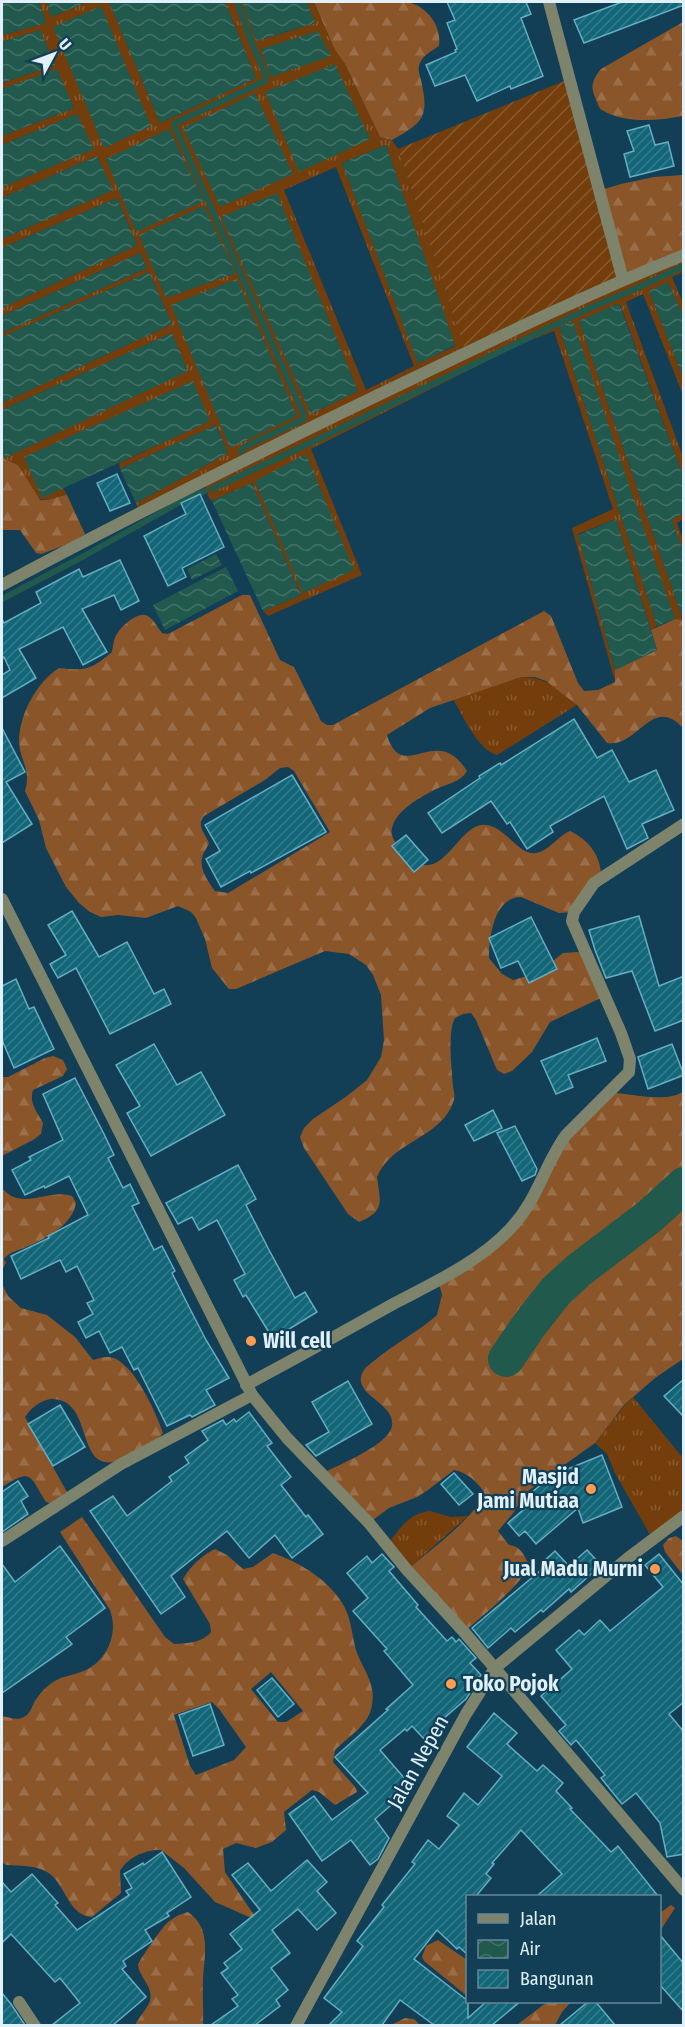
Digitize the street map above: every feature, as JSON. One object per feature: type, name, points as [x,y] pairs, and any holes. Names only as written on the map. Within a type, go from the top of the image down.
[{"type":"street","points":[[549,2],[624,280]]},
{"type":"street","points":[[2,585],[242,461],[466,352],[684,255]]},
{"type":"street","points":[[2,1540],[121,1464],[491,1248],[512,1227],[531,1203],[558,1145],[566,1134],[629,1072],[630,1059],[572,921],[574,912],[594,883],[684,824]]},
{"type":"street","points":[[2,899],[249,1390],[287,1438],[369,1523],[406,1570],[464,1632],[684,1890]]},
{"type":"street","name":"Jalan Nepen","points":[[296,2025],[466,1714],[495,1668],[628,1558],[684,1516]]},
{"type":"street","points":[[19,2002],[35,2025]]},
{"type":"green space","points":[[404,1],[421,8],[432,18],[438,31],[439,46],[426,55],[420,63],[424,110],[418,123],[412,128],[392,140],[380,137],[345,64],[335,50],[314,2]]},
{"type":"green space","points":[[39,2],[47,2],[51,17],[87,2],[109,2],[160,123],[256,78],[225,2],[242,2],[257,41],[315,23],[307,2],[314,2],[335,50],[345,64],[380,137],[392,140],[398,149],[466,352],[683,255],[683,272],[672,277],[683,303],[683,316],[668,283],[649,291],[683,377],[683,395],[643,294],[626,302],[683,457],[683,476],[620,304],[579,321],[683,620],[675,619],[559,327],[657,626],[651,630],[616,519],[578,534],[615,670],[615,681],[572,528],[613,509],[554,331],[521,344],[311,449],[362,575],[268,616],[263,611],[301,595],[252,483],[212,501],[205,486],[140,513],[136,503],[228,453],[216,425],[120,469],[119,463],[210,421],[42,497],[63,488],[67,495],[49,500],[37,498],[18,465],[2,458],[2,452],[4,457],[172,333],[2,410],[2,403],[172,324],[149,272],[2,337],[2,333],[147,268],[140,253],[2,316],[2,308],[137,245],[117,198],[2,248],[2,239],[112,190],[97,156],[2,198],[2,187],[93,149],[77,114],[2,145],[2,136],[74,108],[57,70],[2,89],[2,83],[55,65],[40,30],[2,42],[2,35],[46,23]],"holes":[[[386,145],[455,346],[419,363],[342,163]],[[336,167],[414,366],[366,390],[284,190]],[[276,193],[358,391],[311,414]]]},
{"type":"green space","points":[[683,22],[683,116],[640,120],[619,117],[600,109],[593,84],[601,69]]},
{"type":"green space","points":[[569,79],[623,280],[466,353],[398,149]]},
{"type":"green space","points":[[683,175],[683,255],[623,280],[601,190],[654,177]]},
{"type":"green space","points":[[2,458],[18,465],[40,500],[67,495],[85,534],[71,543],[41,554],[36,553],[20,530],[2,530]]},
{"type":"green space","points":[[683,513],[683,519],[677,523],[683,540],[683,551],[671,519]]},
{"type":"green space","points":[[242,595],[250,595],[280,660],[294,667],[321,721],[327,725],[333,725],[544,611],[551,616],[578,683],[584,691],[598,690],[615,682],[615,670],[657,650],[651,630],[675,619],[683,620],[683,728],[672,719],[662,717],[654,719],[628,738],[607,743],[577,705],[546,681],[535,677],[521,677],[430,708],[387,735],[392,747],[404,756],[437,751],[446,752],[458,760],[467,771],[457,780],[417,800],[394,821],[393,839],[414,861],[427,865],[437,862],[475,827],[486,825],[500,831],[530,853],[541,852],[570,831],[588,844],[597,856],[601,878],[574,912],[559,913],[521,897],[512,899],[499,911],[495,920],[490,940],[489,958],[502,974],[513,980],[538,973],[563,953],[578,952],[588,957],[605,996],[550,1022],[532,1052],[512,1071],[504,1074],[497,1070],[471,1013],[455,1018],[451,1032],[454,1100],[448,1113],[428,1132],[394,1155],[384,1165],[377,1177],[380,1199],[377,1209],[374,1214],[359,1222],[348,1214],[304,1148],[300,1137],[304,1128],[313,1119],[367,1080],[381,1057],[384,1040],[381,995],[366,965],[349,954],[325,951],[236,989],[229,989],[212,968],[205,939],[191,912],[178,906],[146,918],[118,915],[101,917],[79,903],[66,887],[46,848],[39,820],[25,791],[27,777],[20,747],[20,730],[26,709],[44,681],[59,668],[82,669],[98,663],[112,652],[114,640],[120,630],[137,616],[148,616],[162,633],[168,634]],"holes":[[[288,767],[294,771],[330,832],[228,893],[215,891],[205,876],[201,862],[209,843],[202,830],[202,819],[265,780],[280,768]]]},
{"type":"green space","points":[[521,677],[545,682],[558,689],[577,705],[497,755],[477,740],[453,699]]},
{"type":"green space","points":[[53,1056],[63,1060],[67,1069],[63,1076],[33,1090],[33,1103],[43,1123],[41,1134],[2,1156],[2,1077],[8,1077]]},
{"type":"green space","points":[[683,1092],[683,1359],[655,1378],[624,1405],[595,1443],[528,1491],[521,1499],[514,1512],[498,1531],[509,1545],[522,1552],[529,1565],[510,1591],[464,1632],[407,1570],[473,1511],[481,1501],[484,1492],[478,1485],[467,1475],[454,1470],[417,1497],[389,1508],[369,1523],[321,1474],[373,1447],[389,1433],[392,1426],[387,1410],[362,1386],[361,1378],[364,1370],[437,1315],[442,1295],[438,1280],[512,1227],[558,1145],[616,1093],[668,1097]]},
{"type":"green space","points":[[2,1188],[18,1198],[63,1194],[72,1196],[76,1203],[63,1225],[40,1240],[8,1255],[4,1259],[6,1263],[2,1270]]},
{"type":"green space","points":[[2,1284],[8,1296],[21,1308],[47,1315],[75,1337],[93,1360],[110,1357],[123,1364],[138,1381],[156,1414],[163,1433],[153,1442],[126,1457],[105,1462],[97,1458],[91,1450],[72,1408],[63,1401],[51,1399],[40,1403],[25,1417],[67,1492],[50,1503],[46,1502],[29,1477],[19,1478],[2,1487]]},
{"type":"green space","points":[[633,1397],[683,1458],[683,1516],[656,1537],[649,1533],[615,1473],[607,1454],[595,1443]]},
{"type":"green space","points":[[430,1511],[451,1517],[468,1516],[407,1570],[387,1545],[400,1528],[415,1515]]},
{"type":"green space","points":[[82,1517],[165,1637],[174,1644],[199,1640],[211,1632],[210,1624],[183,1579],[197,1562],[215,1549],[227,1555],[243,1569],[253,1567],[273,1553],[284,1557],[323,1581],[332,1589],[345,1608],[357,1653],[369,1678],[373,1697],[367,1719],[335,1750],[333,1762],[357,1792],[335,1805],[319,1792],[312,1790],[284,1812],[286,1830],[272,1842],[256,1848],[236,1843],[223,1849],[225,1872],[258,1921],[215,1902],[184,1868],[161,1850],[143,1853],[127,1862],[120,1871],[121,1893],[92,1917],[77,1911],[58,1883],[47,1872],[32,1867],[6,1865],[2,1862],[2,1716],[18,1719],[26,1716],[44,1689],[62,1678],[84,1671],[95,1664],[106,1651],[112,1635],[110,1610],[60,1532]],"holes":[[[271,1672],[303,1711],[286,1722],[278,1722],[251,1689]],[[212,1702],[246,1747],[234,1760],[196,1775],[190,1766],[174,1715]]]},
{"type":"green space","points":[[676,1536],[683,1541],[683,1575],[665,1552],[663,1545],[669,1538]]},
{"type":"green space","points":[[671,1905],[675,1908],[661,1929],[661,1912]]},
{"type":"green space","points":[[188,1912],[200,1926],[205,1942],[203,2025],[135,2025],[149,2004],[151,1996],[139,1969],[139,1962],[167,1923]]},
{"type":"green space","points":[[438,1940],[466,1959],[466,1995],[424,1961],[422,1957],[426,1946]]},
{"type":"green space","points":[[546,2003],[570,2003],[555,2025],[517,2025]]},
{"type":"green space","points":[[405,2018],[414,2019],[420,2025],[391,2025]]},
{"type":"water","points":[[2,2],[39,2],[46,23],[2,35]]},
{"type":"water","points":[[47,2],[87,2],[51,17]]},
{"type":"water","points":[[109,2],[225,2],[256,78],[160,123]]},
{"type":"water","points":[[242,2],[307,2],[315,23],[256,41]]},
{"type":"water","points":[[101,6],[151,126],[104,148],[53,27]]},
{"type":"water","points":[[40,30],[55,65],[2,83],[2,42]]},
{"type":"water","points":[[318,31],[331,56],[271,77],[261,49]]},
{"type":"water","points":[[335,64],[370,139],[299,172],[265,92]]},
{"type":"water","points":[[57,69],[74,108],[2,136],[2,89]]},
{"type":"water","points":[[255,93],[293,174],[220,207],[183,128]]},
{"type":"water","points":[[77,114],[94,149],[2,187],[2,145]]},
{"type":"water","points":[[169,129],[204,201],[136,232],[106,159]]},
{"type":"water","points":[[386,145],[455,345],[418,364],[342,163]]},
{"type":"water","points":[[97,156],[113,190],[2,239],[2,198]]},
{"type":"water","points":[[277,193],[358,391],[311,414],[221,217]]},
{"type":"water","points":[[117,198],[137,245],[2,308],[2,248]]},
{"type":"water","points":[[204,206],[236,273],[166,298],[139,235]]},
{"type":"water","points":[[140,253],[147,268],[2,333],[2,316]]},
{"type":"water","points":[[149,272],[172,324],[2,403],[2,337]]},
{"type":"water","points":[[237,279],[297,416],[230,448],[171,305]]},
{"type":"water","points":[[668,282],[683,316],[683,377],[649,291]]},
{"type":"water","points":[[619,303],[683,476],[683,513],[672,520],[683,551],[683,620],[579,321]]},
{"type":"water","points":[[573,321],[675,619],[657,626],[559,327]]},
{"type":"water","points":[[172,333],[188,371],[5,458],[2,452],[2,410]]},
{"type":"water","points":[[193,381],[210,421],[42,498],[24,457]]},
{"type":"water","points":[[216,425],[228,453],[136,503],[120,469]]},
{"type":"water","points":[[306,454],[354,570],[303,593],[255,481]]},
{"type":"water","points":[[252,483],[301,595],[263,611],[212,501]]},
{"type":"water","points":[[616,519],[657,650],[615,670],[578,535]]},
{"type":"water","points":[[216,554],[222,565],[192,580],[187,569]]},
{"type":"water","points":[[226,567],[238,591],[165,630],[153,605]]},
{"type":"building","points":[[447,2],[526,2],[531,14],[521,18],[543,76],[511,89],[510,86],[477,101],[465,75],[435,86],[426,65],[456,52],[457,49],[447,23],[455,20]]},
{"type":"building","points":[[622,2],[684,2],[684,5],[584,43],[574,20]]},
{"type":"building","points":[[649,125],[655,145],[668,142],[674,166],[630,177],[624,154],[634,151],[627,131]]},
{"type":"building","points":[[117,474],[130,503],[110,511],[97,483]]},
{"type":"building","points":[[200,494],[224,547],[182,568],[186,577],[168,586],[144,536],[186,514],[181,503]]},
{"type":"building","points":[[120,560],[139,601],[121,610],[114,595],[82,609],[107,652],[83,665],[63,627],[19,649],[36,678],[2,698],[2,675],[10,670],[4,657],[2,659],[2,619],[4,623],[41,603],[36,592],[79,569],[83,577]]},
{"type":"building","points":[[574,719],[597,758],[612,750],[629,782],[656,770],[674,810],[642,824],[648,838],[627,849],[604,796],[550,826],[553,832],[527,849],[510,822],[507,824],[491,801],[442,833],[428,813],[480,778],[479,776],[500,763],[501,765]]},
{"type":"building","points":[[2,728],[25,772],[6,782],[32,824],[2,843]]},
{"type":"building","points":[[292,775],[326,832],[221,887],[206,859],[220,851],[205,825]]},
{"type":"building","points":[[406,835],[428,860],[414,872],[392,846]]},
{"type":"building","points":[[72,911],[99,957],[127,942],[154,994],[164,989],[171,1004],[110,1034],[76,968],[58,978],[50,964],[66,955],[48,925]]},
{"type":"building","points":[[639,916],[659,986],[684,976],[684,1020],[655,1031],[632,971],[606,978],[589,930]]},
{"type":"building","points":[[531,917],[557,969],[529,983],[518,961],[501,968],[489,938]]},
{"type":"building","points":[[16,979],[29,1009],[34,1007],[54,1049],[14,1068],[2,1040],[2,986]]},
{"type":"building","points":[[597,1038],[606,1061],[568,1075],[573,1087],[556,1094],[541,1061]]},
{"type":"building","points":[[154,1044],[177,1085],[201,1072],[225,1115],[151,1156],[127,1113],[140,1106],[116,1065]]},
{"type":"building","points":[[672,1044],[684,1075],[648,1089],[638,1057]]},
{"type":"building","points":[[75,1078],[114,1155],[108,1158],[123,1188],[130,1184],[139,1203],[132,1206],[154,1250],[162,1246],[175,1271],[172,1273],[187,1303],[229,1378],[206,1390],[215,1405],[167,1426],[138,1368],[134,1370],[122,1347],[110,1353],[99,1331],[86,1338],[78,1322],[93,1314],[87,1303],[94,1300],[77,1266],[66,1272],[60,1260],[21,1279],[11,1256],[49,1238],[48,1236],[88,1215],[69,1176],[25,1195],[12,1170],[31,1160],[29,1157],[63,1140],[43,1094]]},
{"type":"building","points":[[493,1110],[502,1128],[474,1141],[465,1125]]},
{"type":"building","points":[[515,1126],[537,1169],[535,1175],[522,1181],[497,1133]]},
{"type":"building","points":[[238,1165],[256,1199],[246,1205],[268,1248],[295,1298],[305,1292],[317,1312],[273,1339],[246,1295],[243,1297],[234,1280],[245,1274],[217,1220],[199,1230],[192,1217],[178,1224],[166,1203]]},
{"type":"building","points":[[684,1379],[684,1417],[664,1396]]},
{"type":"building","points":[[348,1381],[372,1424],[316,1456],[306,1445],[329,1432],[312,1402]]},
{"type":"building","points":[[60,1405],[85,1447],[53,1466],[28,1424]]},
{"type":"building","points":[[249,1412],[272,1443],[267,1446],[291,1477],[281,1485],[306,1517],[308,1515],[323,1534],[292,1558],[275,1535],[249,1558],[227,1531],[171,1576],[185,1597],[161,1614],[90,1511],[113,1496],[127,1516],[172,1481],[169,1477],[189,1463],[185,1457],[208,1440],[202,1431],[223,1420],[226,1425],[234,1419],[236,1422]]},
{"type":"building","points":[[602,1455],[622,1507],[583,1523],[578,1508],[536,1544],[525,1531],[519,1536],[508,1523],[537,1498],[532,1492],[553,1475]]},
{"type":"building","points":[[454,1473],[473,1494],[459,1505],[441,1484]]},
{"type":"building","points":[[18,1481],[28,1496],[21,1501],[28,1514],[2,1532],[2,1492]]},
{"type":"building","points":[[60,1546],[105,1608],[66,1637],[72,1644],[2,1693],[2,1564],[15,1582]]},
{"type":"building","points":[[587,1550],[601,1565],[571,1592],[569,1589],[515,1632],[511,1628],[488,1648],[472,1628],[547,1565],[543,1562],[555,1551],[569,1566]]},
{"type":"building","points":[[382,1554],[394,1567],[389,1571],[418,1605],[416,1607],[447,1641],[452,1637],[456,1642],[459,1639],[476,1658],[470,1663],[481,1675],[471,1687],[473,1688],[466,1699],[435,1726],[437,1729],[425,1740],[412,1726],[380,1750],[412,1787],[375,1819],[389,1838],[378,1859],[370,1865],[351,1840],[322,1861],[289,1814],[314,1796],[332,1820],[368,1793],[335,1757],[413,1685],[384,1651],[387,1649],[353,1611],[368,1598],[347,1573],[367,1556],[372,1563]]},
{"type":"building","points":[[659,1554],[684,1585],[684,1702],[669,1714],[684,1732],[684,1854],[667,1857],[660,1823],[636,1793],[622,1804],[601,1778],[605,1775],[576,1740],[571,1745],[559,1731],[566,1725],[541,1696],[572,1669],[556,1650],[579,1630],[584,1635],[600,1620],[610,1631],[663,1587],[645,1565]]},
{"type":"building","points":[[272,1678],[294,1704],[278,1717],[257,1690]]},
{"type":"building","points":[[210,1704],[224,1745],[193,1756],[179,1715]]},
{"type":"building","points":[[494,1713],[517,1733],[507,1744],[537,1771],[543,1765],[563,1783],[556,1791],[572,1808],[570,1809],[611,1852],[618,1846],[657,1895],[538,1895],[562,1874],[521,1830],[492,1863],[494,1864],[486,1874],[491,1878],[477,1895],[466,1895],[466,1953],[459,1947],[457,1949],[437,1930],[414,1959],[466,1999],[468,2018],[485,2003],[519,2003],[492,2025],[434,2025],[400,2000],[382,2025],[329,2025],[342,2012],[324,1998],[363,1946],[357,1941],[384,1907],[382,1905],[415,1864],[412,1862],[428,1840],[439,1849],[459,1825],[447,1816],[464,1793],[478,1805],[502,1776],[467,1747]]},
{"type":"building","points":[[162,1852],[191,1897],[167,1913],[169,1916],[145,1930],[152,1941],[123,1961],[126,1966],[122,1969],[146,1997],[113,2025],[52,2025],[80,2003],[60,1978],[55,1982],[11,1934],[2,1943],[2,1882],[11,1892],[32,1874],[58,1903],[55,1905],[77,1930],[129,1895],[126,1891],[132,1888],[124,1874],[143,1863],[144,1865]]},
{"type":"building","points":[[307,1860],[327,1882],[317,1891],[336,1913],[317,1930],[298,1909],[272,1930],[290,1953],[271,1968],[288,1990],[276,2000],[280,2006],[255,2025],[211,2025],[238,2006],[232,1999],[238,1995],[221,1973],[228,1968],[224,1963],[242,1949],[230,1934],[260,1910],[232,1875],[248,1863],[271,1891]]},
{"type":"building","points":[[661,1936],[684,1964],[684,2012],[661,1986]]},
{"type":"building","points":[[2,1993],[11,2004],[25,2025],[2,2025]]},
{"type":"building","points":[[587,2003],[597,2003],[615,2025],[560,2025]]},
{"type":"waterway","points":[[237,2],[266,76],[265,81],[175,123],[175,127],[304,415],[303,419],[298,422],[244,447],[241,452]]},
{"type":"waterway","points":[[212,489],[588,309],[684,266]]},
{"type":"waterway","points":[[2,599],[180,502],[205,491]]},
{"type":"waterway","points":[[506,1359],[556,1291],[579,1270],[650,1216],[684,1185]]},
{"type":"place","name":"Will cell","points":[[251,1341]]},
{"type":"place","name":"Masjid Jami Mutiaa","points":[[591,1489]]},
{"type":"place","name":"Jual Madu Murni","points":[[655,1569]]},
{"type":"place","name":"Toko Pojok","points":[[451,1684]]}]
